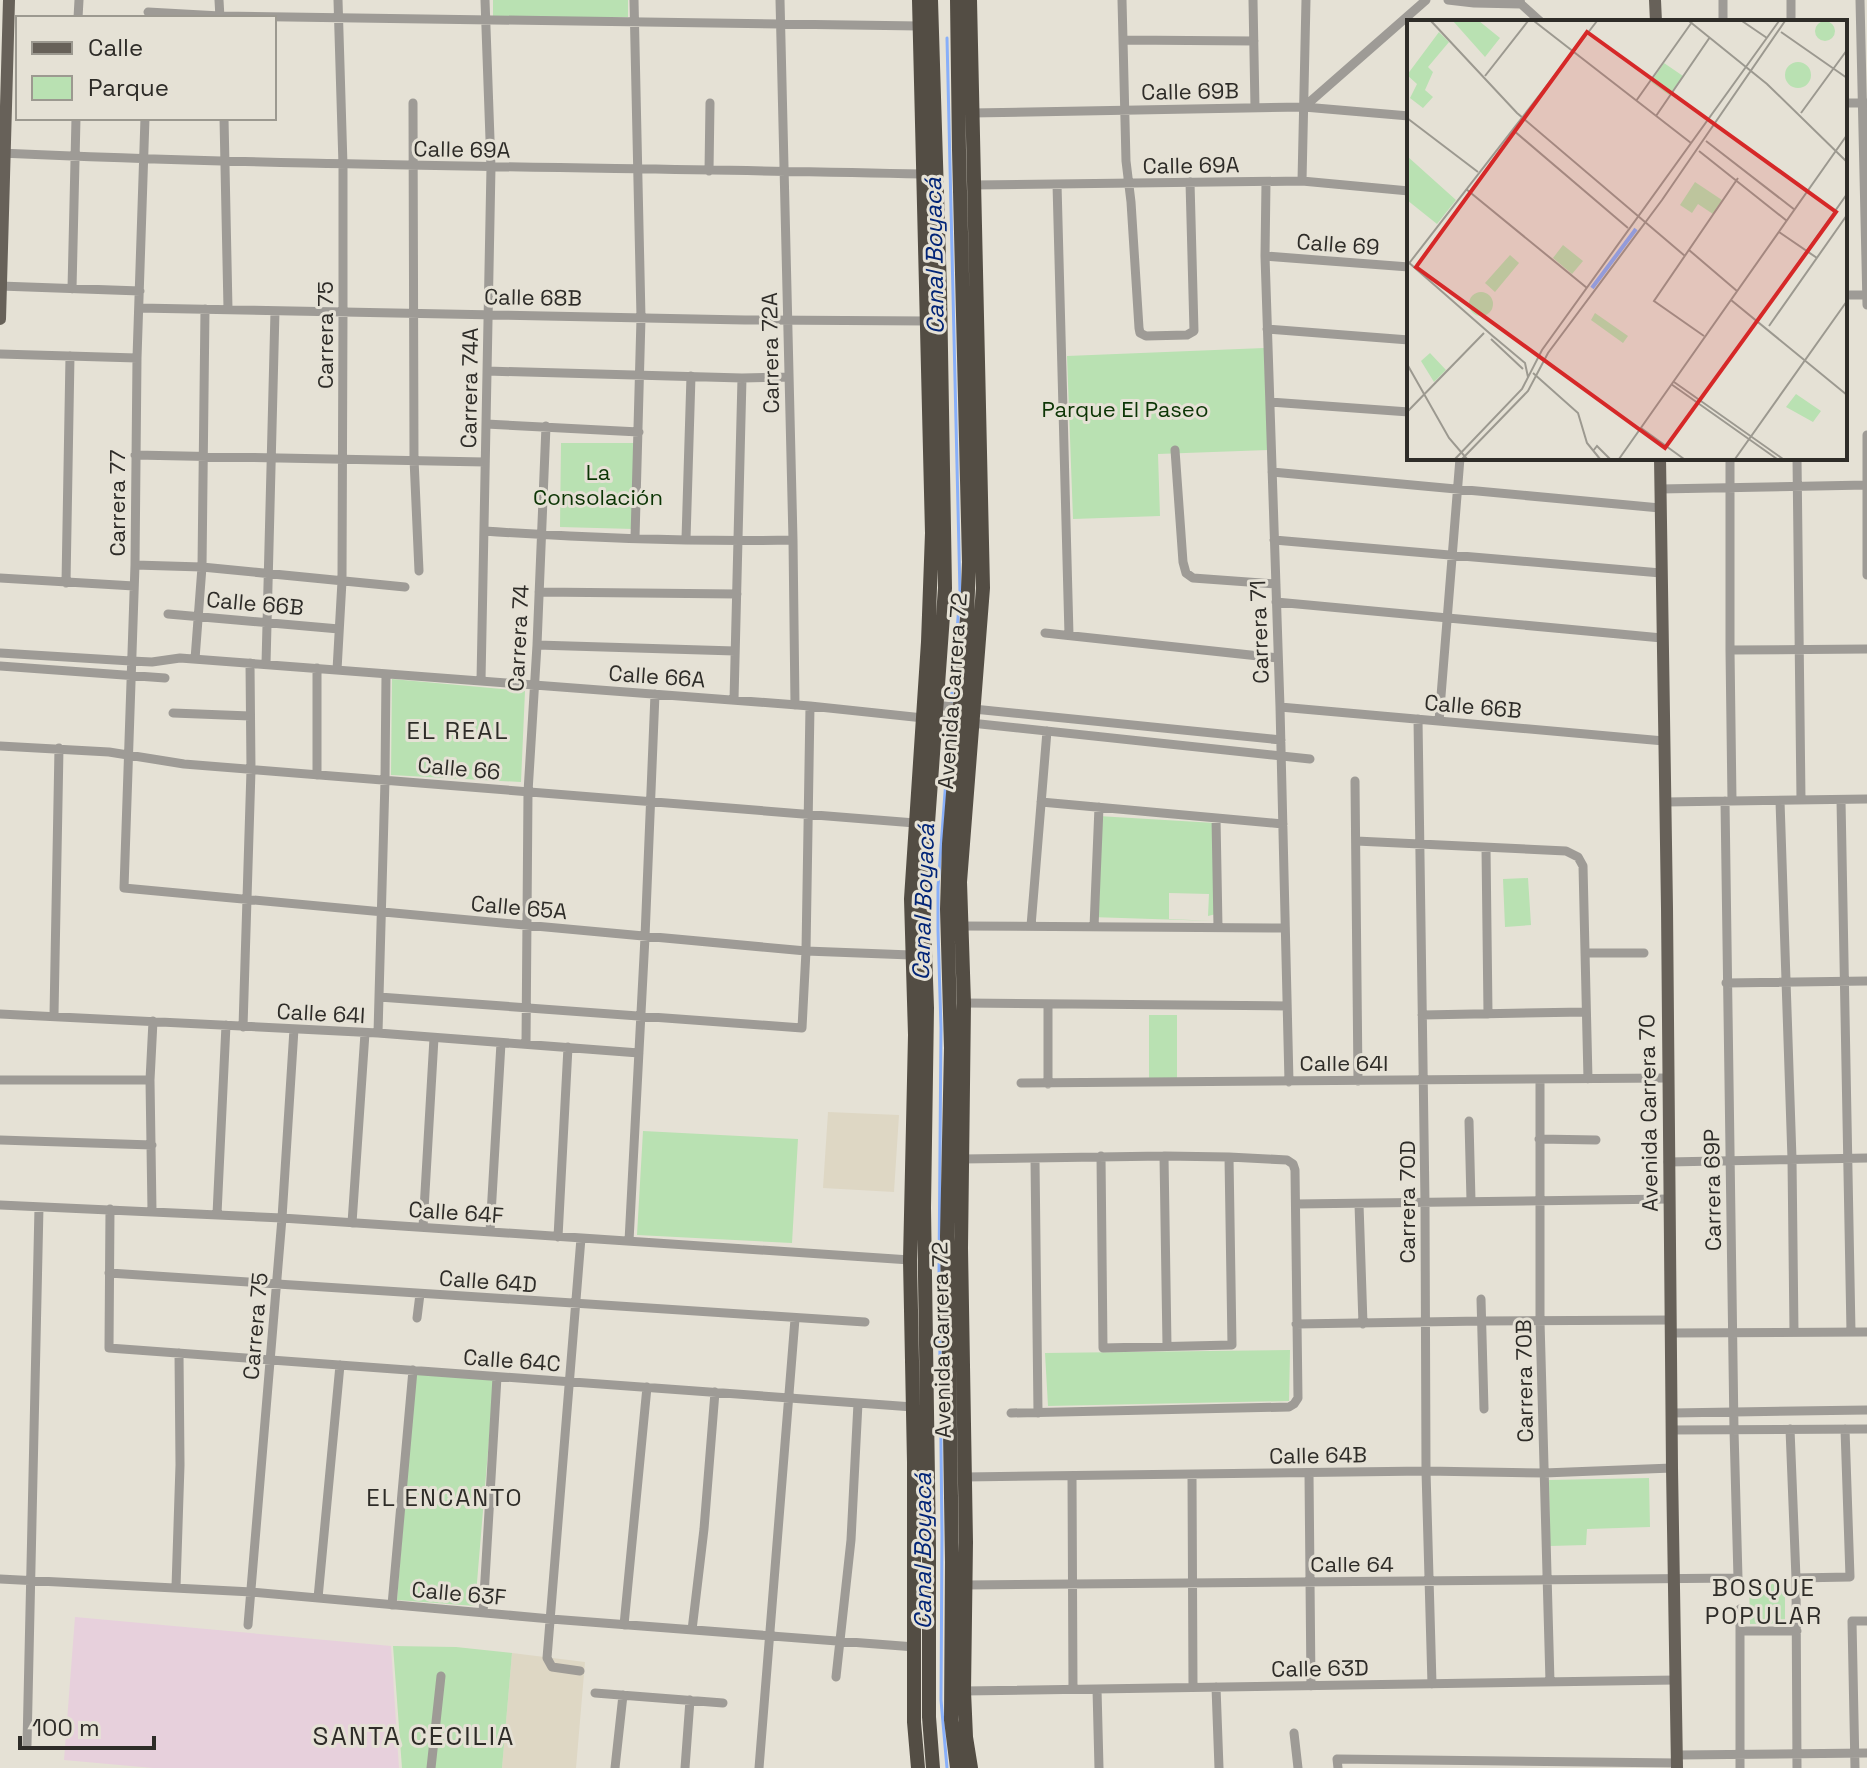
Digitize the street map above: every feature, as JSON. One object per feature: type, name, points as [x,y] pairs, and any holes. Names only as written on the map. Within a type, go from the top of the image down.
[{"type":"highway","name":"Avenida Carrera 72","points":[[918,1768],[914,1722],[910,1260],[915,1035],[911,899],[915,823],[934,712],[919,0]]},
{"type":"highway","name":"Avenida Carrera 72","points":[[931,0],[945,572],[923,892],[927,1059],[924,1208],[929,1717],[933,1768]]},
{"type":"highway","name":"Avenida Carrera 72","points":[[957,0],[969,586],[947,888],[951,1720],[970,1766]]},
{"type":"highway","name":"Avenida Carrera 72","points":[[970,0],[983,588],[962,715],[964,1691],[970,1766]]},
{"type":"highway","points":[[959,88],[971,113]]},
{"type":"highway","points":[[921,90],[935,124]]},
{"type":"highway","points":[[965,426],[979,406]]},
{"type":"highway","points":[[915,1035],[927,1059]]},
{"type":"highway","points":[[950,1093],[964,1071]]},
{"type":"highway","points":[[912,1132],[926,1111]]},
{"type":"highway","points":[[948,1311],[963,1331]]},
{"type":"highway","points":[[914,1462],[928,1486]]},
{"type":"highway","points":[[915,1584],[929,1548]]},
{"type":"main road","points":[[0,319],[2,153],[9,0]]},
{"type":"main road","points":[[1655,0],[1656,20]]},
{"type":"main road","name":"Avenida Carrera 70","points":[[1660,460],[1678,1762]]},
{"type":"street","points":[[148,0],[148,15],[184,16]]},
{"type":"street","name":"Carrera 75","points":[[337,670],[342,581],[343,459],[343,165],[338,0]]},
{"type":"street","name":"Carrera 74A","points":[[481,681],[491,167],[485,0]]},
{"type":"street","points":[[634,0],[641,318],[635,538]]},
{"type":"street","name":"Carrera 72A","points":[[780,0],[795,705]]},
{"type":"street","points":[[1122,0],[1126,161],[1139,328],[1143,335],[1192,333],[1195,327],[1190,182]]},
{"type":"street","points":[[1253,0],[1255,108]]},
{"type":"street","points":[[1302,181],[1306,0]]},
{"type":"street","points":[[1304,107],[1426,0]]},
{"type":"street","points":[[1448,0],[1520,2],[1539,20]]},
{"type":"street","points":[[1860,0],[1865,103],[1867,305]]},
{"type":"street","points":[[276,17],[920,26]]},
{"type":"street","points":[[1123,40],[1254,41]]},
{"type":"street","points":[[413,103],[414,459],[419,571]]},
{"type":"street","points":[[709,171],[710,103]]},
{"type":"street","name":"Calle 69B","points":[[971,113],[1304,107],[1407,116]]},
{"type":"street","points":[[72,289],[76,120]]},
{"type":"street","name":"Carrera 77","points":[[124,888],[145,120]]},
{"type":"street","points":[[224,120],[228,309]]},
{"type":"street","name":"Calle 69A","points":[[2,153],[343,165],[923,174]]},
{"type":"street","name":"Calle 69A","points":[[973,185],[1302,181],[1407,191]]},
{"type":"street","name":"Carrera 71","points":[[1266,182],[1265,256],[1289,1082]]},
{"type":"street","points":[[1057,184],[1069,635]]},
{"type":"street","name":"Calle 69","points":[[1265,256],[1407,267]]},
{"type":"street","points":[[0,286],[140,291]]},
{"type":"street","name":"Calle 68B","points":[[139,308],[927,321]]},
{"type":"street","points":[[195,659],[202,567],[205,309]]},
{"type":"street","points":[[266,664],[275,311]]},
{"type":"street","points":[[1267,329],[1407,340]]},
{"type":"street","points":[[0,354],[137,358]]},
{"type":"street","points":[[66,583],[70,356]]},
{"type":"street","points":[[487,371],[788,377]]},
{"type":"street","points":[[686,539],[691,376]]},
{"type":"street","points":[[734,700],[742,378]]},
{"type":"street","points":[[1270,402],[1407,412]]},
{"type":"street","points":[[486,424],[639,432]]},
{"type":"street","name":"Carrera 74","points":[[526,1044],[528,792],[546,426]]},
{"type":"street","points":[[1867,435],[1867,575]]},
{"type":"street","points":[[1175,450],[1186,573],[1193,578],[1276,584]]},
{"type":"street","points":[[135,455],[485,462]]},
{"type":"street","points":[[1439,721],[1460,460]]},
{"type":"street","name":"Carrera 69P","points":[[1730,460],[1726,983],[1738,1578]]},
{"type":"street","points":[[1797,460],[1801,800]]},
{"type":"street","points":[[1272,472],[1660,508]]},
{"type":"street","points":[[1660,489],[1866,485]]},
{"type":"street","points":[[484,531],[737,541],[793,540]]},
{"type":"street","points":[[1274,540],[1661,573]]},
{"type":"street","points":[[135,565],[202,567],[405,587]]},
{"type":"street","points":[[0,578],[134,586]]},
{"type":"street","points":[[539,592],[737,594]]},
{"type":"street","points":[[1276,602],[1662,638]]},
{"type":"street","name":"Calle 66B","points":[[168,614],[339,629]]},
{"type":"street","points":[[1045,633],[1278,658]]},
{"type":"street","points":[[537,645],[735,651]]},
{"type":"street","points":[[1730,650],[1867,649]]},
{"type":"street","name":"Calle 66A","points":[[0,653],[152,662],[195,659],[1281,740]]},
{"type":"street","points":[[243,1027],[251,770],[250,663]]},
{"type":"street","points":[[0,666],[165,678]]},
{"type":"street","points":[[317,668],[317,775]]},
{"type":"street","points":[[378,1033],[386,674]]},
{"type":"street","points":[[629,1241],[655,694]]},
{"type":"street","points":[[379,997],[802,1028],[810,706]]},
{"type":"street","name":"Calle 66B","points":[[1280,707],[1664,741]]},
{"type":"street","points":[[173,713],[250,716]]},
{"type":"street","name":"Calle 66A","points":[[962,715],[1047,731],[1310,759]]},
{"type":"street","name":"Carrera 70D","points":[[1418,719],[1426,1471],[1432,1684]]},
{"type":"street","points":[[1031,926],[1047,731]]},
{"type":"street","name":"Calle 66","points":[[0,746],[59,748],[251,770],[915,823]]},
{"type":"street","points":[[54,1015],[59,748]]},
{"type":"street","points":[[1355,781],[1358,1081]]},
{"type":"street","points":[[1665,802],[1867,799]]},
{"type":"street","points":[[1841,800],[1851,1332]]},
{"type":"street","points":[[1780,801],[1792,1159],[1794,1332]]},
{"type":"street","points":[[1041,802],[1283,824]]},
{"type":"street","points":[[1094,927],[1099,807]]},
{"type":"street","points":[[1216,818],[1218,927]]},
{"type":"street","points":[[1356,841],[1566,851],[1578,857],[1583,866],[1588,1079]]},
{"type":"street","points":[[1486,848],[1488,1014]]},
{"type":"street","name":"Calle 65A","points":[[124,888],[806,951],[911,955]]},
{"type":"street","points":[[961,926],[1285,928]]},
{"type":"street","points":[[1585,953],[1644,953]]},
{"type":"street","points":[[1726,983],[1867,981]]},
{"type":"street","points":[[964,1003],[1287,1006]]},
{"type":"street","points":[[1048,1005],[1048,1084]]},
{"type":"street","points":[[1422,1015],[1585,1012]]},
{"type":"street","name":"Calle 64I","points":[[0,1014],[378,1033],[639,1053]]},
{"type":"street","points":[[152,1211],[150,1080],[153,1021]]},
{"type":"street","points":[[217,1214],[226,1025]]},
{"type":"street","name":"Carrera 75","points":[[248,1625],[282,1218],[294,1029]]},
{"type":"street","points":[[352,1223],[365,1033]]},
{"type":"street","points":[[423,1227],[434,1038]]},
{"type":"street","points":[[490,1232],[501,1043]]},
{"type":"street","points":[[558,1237],[568,1047]]},
{"type":"street","name":"Calle 64I","points":[[1021,1083],[1668,1078]]},
{"type":"street","points":[[0,1080],[150,1080]]},
{"type":"street","name":"Carrera 70B","points":[[1540,1080],[1540,1321],[1550,1682]]},
{"type":"street","points":[[1469,1121],[1471,1201]]},
{"type":"street","points":[[1539,1139],[1596,1140]]},
{"type":"street","points":[[0,1140],[152,1145]]},
{"type":"street","points":[[1101,1156],[1103,1348],[1232,1345],[1229,1157]]},
{"type":"street","points":[[1164,1156],[1167,1346]]},
{"type":"street","points":[[962,1159],[1229,1157],[1287,1160],[1295,1170],[1298,1398],[1294,1404],[1284,1408],[1011,1413]]},
{"type":"street","points":[[1668,1162],[1867,1158]]},
{"type":"street","points":[[1035,1159],[1038,1413]]},
{"type":"street","points":[[1296,1204],[1669,1199]]},
{"type":"street","points":[[1359,1204],[1363,1324]]},
{"type":"street","name":"Calle 64F","points":[[0,1205],[217,1214],[910,1260]]},
{"type":"street","points":[[27,1745],[39,1207]]},
{"type":"street","points":[[109,1273],[110,1209]]},
{"type":"street","points":[[580,1671],[552,1667],[548,1663],[581,1238]]},
{"type":"street","name":"Calle 64D","points":[[109,1273],[865,1322]]},
{"type":"street","name":"Calle 64C","points":[[109,1273],[109,1348],[913,1407]]},
{"type":"street","points":[[417,1318],[420,1294]]},
{"type":"street","points":[[1481,1299],[1484,1409]]},
{"type":"street","points":[[759,1768],[795,1319]]},
{"type":"street","points":[[1296,1324],[1540,1321],[1733,1333],[1867,1332]]},
{"type":"street","points":[[176,1587],[180,1465],[179,1353]]},
{"type":"street","points":[[318,1598],[340,1365]]},
{"type":"street","points":[[392,1605],[413,1370]]},
{"type":"street","points":[[483,1613],[497,1377]]},
{"type":"street","points":[[624,1625],[647,1387]]},
{"type":"street","points":[[692,1630],[715,1392]]},
{"type":"street","points":[[836,1677],[851,1540],[858,1403]]},
{"type":"street","points":[[1672,1413],[1867,1410]]},
{"type":"street","points":[[1790,1429],[1796,1578],[1797,1768]]},
{"type":"street","points":[[1796,1578],[1850,1577],[1845,1429]]},
{"type":"street","points":[[1672,1430],[1867,1429]]},
{"type":"street","name":"Calle 64B","points":[[965,1477],[1426,1471],[1544,1473],[1672,1468]]},
{"type":"street","points":[[1309,1473],[1311,1686]]},
{"type":"street","points":[[1192,1475],[1193,1687]]},
{"type":"street","points":[[1072,1476],[1073,1689]]},
{"type":"street","name":"Calle 64","points":[[965,1585],[1738,1578]]},
{"type":"street","name":"Calle 63F","points":[[0,1579],[252,1592],[915,1647]]},
{"type":"street","points":[[1740,1609],[1740,1768]]},
{"type":"street","points":[[1855,1768],[1852,1621],[1867,1621]]},
{"type":"street","points":[[1740,1631],[1797,1631]]},
{"type":"street","points":[[431,1768],[441,1676]]},
{"type":"street","name":"Calle 63D","points":[[964,1691],[1676,1680]]},
{"type":"street","points":[[1216,1687],[1219,1768]]},
{"type":"street","points":[[1097,1689],[1099,1768]]},
{"type":"street","points":[[595,1693],[723,1703]]},
{"type":"street","points":[[615,1768],[623,1695]]},
{"type":"street","points":[[685,1768],[690,1700]]},
{"type":"street","points":[[1294,1733],[1298,1768]]},
{"type":"street","points":[[1338,1764],[1678,1762],[1740,1755],[1867,1753]]},
{"type":"shaded area","points":[[828,1112],[899,1115],[894,1192],[823,1188]]},
{"type":"shaded area","points":[[75,1617],[391,1646],[399,1768],[153,1768],[64,1760]]},
{"type":"shaded area","points":[[512,1653],[585,1662],[576,1768],[502,1768]]},
{"type":"green space","points":[[493,0],[628,0],[628,17],[493,19]]},
{"type":"green space","name":"Parque El Paseo","points":[[1264,348],[1268,450],[1158,454],[1160,516],[1073,519],[1067,356]]},
{"type":"green space","name":"La Consolación","points":[[561,443],[638,443],[634,529],[560,527]]},
{"type":"green space","points":[[392,679],[525,691],[521,782],[391,775]]},
{"type":"green space","points":[[1098,816],[1215,823],[1216,914],[1208,916],[1209,894],[1169,893],[1169,919],[1214,921],[1091,917]]},
{"type":"green space","points":[[1528,878],[1531,925],[1505,927],[1503,879]]},
{"type":"green space","points":[[1149,1015],[1177,1015],[1177,1078],[1149,1078]]},
{"type":"green space","points":[[643,1131],[798,1139],[792,1243],[637,1235]]},
{"type":"green space","points":[[1290,1350],[1289,1401],[1048,1406],[1045,1353]]},
{"type":"green space","name":"EL ENCANTO","points":[[415,1374],[494,1380],[475,1606],[397,1600]]},
{"type":"green space","points":[[1649,1478],[1650,1527],[1587,1529],[1586,1545],[1550,1546],[1549,1480]]},
{"type":"green space","points":[[1785,1581],[1785,1623],[1750,1624],[1749,1582]]},
{"type":"green space","points":[[393,1646],[456,1647],[512,1653],[502,1768],[402,1768]]},
{"type":"waterway","name":"Canal Boyacá","points":[[947,38],[960,593],[950,717]]},
{"type":"waterway","name":"Canal Boyacá","points":[[947,1768],[941,1700],[941,1028],[938,887],[950,725]]},
{"type":"district","name":"EL REAL","points":[[458,730]]},
{"type":"district","name":"EL ENCANTO","points":[[445,1497]]},
{"type":"district","name":"BOSQUE POPULAR","points":[[1764,1601]]},
{"type":"district","name":"SANTA CECILIA","points":[[414,1736]]}]
